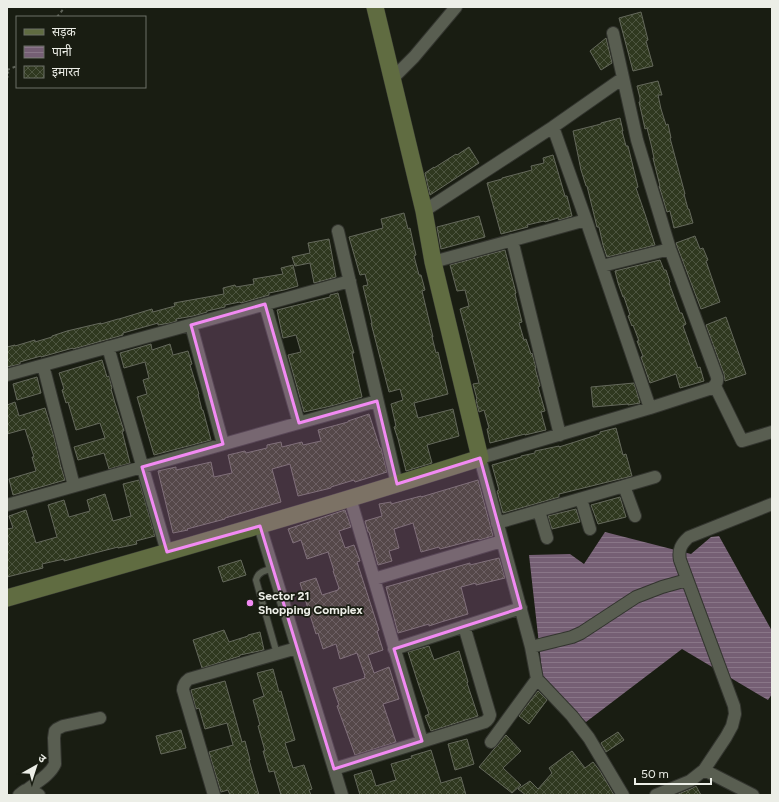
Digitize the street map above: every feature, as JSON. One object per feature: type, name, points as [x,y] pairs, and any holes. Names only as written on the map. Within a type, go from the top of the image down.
[{"type":"street","points":[[375,7],[424,210],[433,262],[480,458],[521,608],[538,679],[572,716],[589,738],[623,795]]},
{"type":"street","points":[[392,79],[414,57],[456,7]]},
{"type":"street","points":[[7,598],[260,526],[712,388],[718,380],[670,249],[637,140],[612,33]]},
{"type":"street","points":[[424,210],[553,127],[623,78]]},
{"type":"street","points":[[553,127],[650,408]]},
{"type":"street","points":[[433,262],[586,220]]},
{"type":"street","points":[[338,231],[397,484]]},
{"type":"street","points":[[512,240],[560,435]]},
{"type":"street","points":[[602,266],[670,249]]},
{"type":"street","points":[[7,375],[350,281]]},
{"type":"street","points":[[265,304],[299,423]]},
{"type":"street","points":[[191,325],[223,444]]},
{"type":"street","points":[[108,347],[167,552]]},
{"type":"street","points":[[43,365],[74,486]]},
{"type":"street","points":[[714,386],[742,441],[772,432]]},
{"type":"street","points":[[7,505],[377,401]]},
{"type":"street","points":[[497,523],[655,477]]},
{"type":"street","points":[[624,486],[635,516]]},
{"type":"street","points":[[350,498],[422,741]]},
{"type":"street","points":[[581,499],[590,529]]},
{"type":"street","points":[[656,795],[690,781],[704,770],[726,737],[732,726],[735,714],[734,706],[687,580],[679,553],[684,541],[689,537],[772,504]]},
{"type":"street","points":[[539,511],[547,538]]},
{"type":"street","points":[[260,526],[342,795]]},
{"type":"street","points":[[374,579],[502,541]]},
{"type":"street","points":[[531,647],[572,637],[581,633],[636,597],[662,587],[687,580]]},
{"type":"street","points":[[394,649],[521,608]]},
{"type":"street","points":[[464,626],[490,718]]},
{"type":"street","points":[[214,795],[183,690],[185,682],[189,679],[297,648]]},
{"type":"street","points":[[490,742],[538,679]]},
{"type":"street","points":[[23,792],[49,773],[56,764],[54,734],[57,729],[63,726],[100,718]]},
{"type":"street","points":[[334,769],[485,722],[490,718]]},
{"type":"street","points":[[490,718],[504,724]]},
{"type":"street","points":[[704,770],[753,795]]},
{"type":"street","points":[[23,792],[31,789],[39,795]]},
{"type":"lane","points":[[273,569],[260,573],[256,577],[256,580],[277,654]]},
{"type":"path","points":[[59,16],[65,7]]},
{"type":"path","points":[[7,70],[9,74],[7,78]]},
{"type":"highlighted area","points":[[265,304],[299,423],[377,401],[397,484],[480,458],[521,608],[394,649],[422,741],[334,769],[260,526],[167,552],[142,467],[223,444],[191,325]]},
{"type":"water","points":[[605,532],[691,554],[711,537],[719,536],[772,631],[772,694],[768,700],[682,649],[586,722],[543,680],[529,555],[570,554],[584,564]]},
{"type":"building","points":[[641,12],[648,40],[646,41],[653,66],[633,71],[619,18]]},
{"type":"building","points":[[606,38],[612,63],[601,70],[590,51]]},
{"type":"building","points":[[658,81],[662,95],[658,95],[661,109],[666,125],[668,124],[684,194],[693,223],[674,228],[670,211],[667,212],[659,186],[651,144],[647,128],[645,129],[639,102],[640,98],[637,86]]},
{"type":"building","points":[[620,118],[622,131],[626,146],[628,146],[638,187],[636,188],[655,245],[607,257],[581,170],[573,131]]},
{"type":"building","points":[[469,147],[479,163],[430,195],[425,173]]},
{"type":"building","points":[[553,155],[572,216],[559,220],[558,218],[527,225],[528,227],[501,234],[487,183],[532,170],[531,166],[544,163],[543,158]]},
{"type":"building","points":[[404,213],[408,229],[410,228],[416,255],[414,256],[425,290],[422,291],[432,337],[436,353],[438,352],[448,394],[414,403],[418,418],[453,409],[459,436],[427,445],[432,463],[406,471],[394,427],[396,426],[391,404],[403,400],[400,389],[389,392],[363,286],[368,285],[365,274],[360,275],[349,237],[383,228],[381,219]]},
{"type":"building","points":[[479,216],[485,237],[441,249],[437,227]]},
{"type":"building","points":[[695,236],[700,249],[703,248],[708,260],[706,261],[720,302],[701,309],[676,243]]},
{"type":"building","points":[[329,239],[336,277],[314,283],[310,263],[295,266],[292,257],[310,253],[308,243]]},
{"type":"building","points":[[505,250],[522,322],[519,323],[524,340],[526,339],[531,354],[532,353],[536,368],[540,386],[538,387],[545,411],[541,412],[546,430],[490,443],[487,429],[489,428],[484,410],[479,412],[476,400],[473,384],[479,383],[460,309],[469,306],[465,290],[457,291],[450,265]]},
{"type":"building","points":[[660,260],[664,270],[666,270],[680,313],[682,313],[686,324],[683,326],[698,368],[700,367],[704,381],[680,388],[676,374],[650,383],[641,357],[643,356],[637,341],[639,341],[628,316],[630,315],[615,271]]},
{"type":"building","points":[[293,265],[298,286],[269,293],[269,295],[241,303],[225,305],[225,307],[193,316],[176,319],[177,321],[170,323],[158,325],[158,323],[123,333],[123,335],[41,356],[7,367],[7,347],[35,340],[35,342],[67,331],[101,324],[152,309],[153,312],[175,306],[174,303],[224,294],[223,288],[235,285],[236,287],[254,284],[253,279],[283,274],[281,268]]},
{"type":"building","points":[[338,293],[354,353],[352,353],[362,397],[304,412],[288,355],[301,352],[296,335],[283,338],[277,310],[330,297],[330,295]]},
{"type":"building","points":[[726,317],[746,374],[725,381],[724,374],[706,325]]},
{"type":"building","points":[[151,344],[152,350],[170,344],[173,355],[188,351],[192,364],[190,365],[211,440],[154,455],[137,397],[147,394],[143,380],[149,378],[145,362],[124,368],[120,353]]},
{"type":"building","points":[[102,360],[107,377],[109,376],[111,389],[124,431],[122,431],[130,463],[109,469],[104,453],[78,460],[74,447],[105,438],[100,423],[76,430],[68,402],[66,403],[62,390],[64,389],[59,373]]},
{"type":"building","points":[[37,377],[41,393],[17,400],[13,384]]},
{"type":"building","points":[[634,383],[640,403],[593,407],[591,387]]},
{"type":"building","points":[[15,402],[19,416],[45,408],[65,480],[13,495],[9,479],[36,471],[32,457],[34,457],[25,429],[7,434],[7,405]]},
{"type":"building","points":[[369,414],[381,448],[387,472],[355,482],[354,480],[331,488],[298,496],[290,464],[272,469],[281,502],[187,529],[188,530],[173,533],[158,471],[176,467],[176,470],[211,462],[214,477],[232,473],[228,455],[245,451],[246,453],[267,448],[267,445],[281,442],[282,447],[302,442],[303,445],[321,441],[318,430],[348,422]]},
{"type":"building","points":[[616,428],[623,455],[626,454],[632,476],[559,494],[559,497],[503,513],[497,491],[499,490],[492,465],[535,453],[535,451],[559,447],[600,434],[600,432]]},
{"type":"building","points":[[139,480],[155,536],[136,541],[137,544],[118,547],[64,561],[64,559],[42,564],[43,568],[7,577],[7,529],[13,528],[9,516],[26,510],[36,543],[57,537],[48,505],[64,500],[69,517],[90,511],[87,500],[105,494],[113,521],[131,516],[123,484]]},
{"type":"building","points":[[478,480],[493,536],[421,552],[413,523],[394,529],[399,548],[389,551],[392,561],[378,565],[365,521],[382,516],[379,504],[391,502],[391,504],[421,497]]},
{"type":"building","points":[[620,497],[626,517],[598,524],[591,505]]},
{"type":"building","points":[[576,509],[580,522],[552,529],[548,516]]},
{"type":"building","points":[[345,510],[351,527],[339,531],[345,548],[354,545],[360,561],[357,562],[379,630],[377,631],[383,650],[368,655],[374,673],[389,667],[399,699],[383,704],[396,742],[355,755],[337,706],[339,705],[333,688],[365,678],[365,676],[357,653],[340,659],[336,644],[323,649],[318,633],[316,634],[300,583],[316,578],[322,595],[338,590],[339,588],[334,571],[328,552],[307,559],[301,540],[293,543],[288,529]]},
{"type":"building","points":[[499,558],[505,578],[461,587],[468,614],[429,626],[429,624],[398,633],[386,587],[470,563],[470,565]]},
{"type":"building","points":[[241,560],[246,575],[223,582],[218,567]]},
{"type":"building","points":[[224,630],[229,642],[260,632],[264,650],[240,655],[202,668],[193,640]]},
{"type":"building","points":[[429,646],[434,660],[459,651],[468,682],[467,683],[478,716],[431,731],[425,716],[429,714],[408,652]]},
{"type":"building","points":[[273,669],[295,740],[285,743],[293,768],[304,765],[312,789],[309,790],[311,795],[281,795],[274,771],[269,772],[258,726],[260,725],[253,700],[264,696],[257,673]]},
{"type":"building","points":[[225,681],[242,742],[245,741],[259,795],[230,795],[228,790],[221,792],[209,752],[233,745],[227,723],[205,729],[199,708],[196,709],[191,690]]},
{"type":"building","points":[[538,691],[547,700],[529,724],[519,716]]},
{"type":"building","points":[[181,730],[186,748],[161,754],[156,736]]},
{"type":"building","points":[[618,732],[624,740],[606,752],[601,743]]},
{"type":"building","points":[[506,735],[521,751],[503,768],[521,785],[512,793],[479,767]]},
{"type":"building","points":[[467,739],[474,764],[455,770],[448,744]]},
{"type":"building","points":[[431,750],[441,783],[461,777],[466,795],[360,795],[354,775],[371,770],[376,786],[396,780],[391,764],[412,758],[411,756]]},
{"type":"building","points":[[572,751],[585,768],[593,762],[614,795],[526,795],[518,789],[530,781],[538,789],[552,773],[549,768]]},
{"type":"building","points":[[696,786],[701,795],[676,795],[693,788]]},
{"type":"place","name":"Sector 21 Shopping Complex","points":[[250,603]]}]
